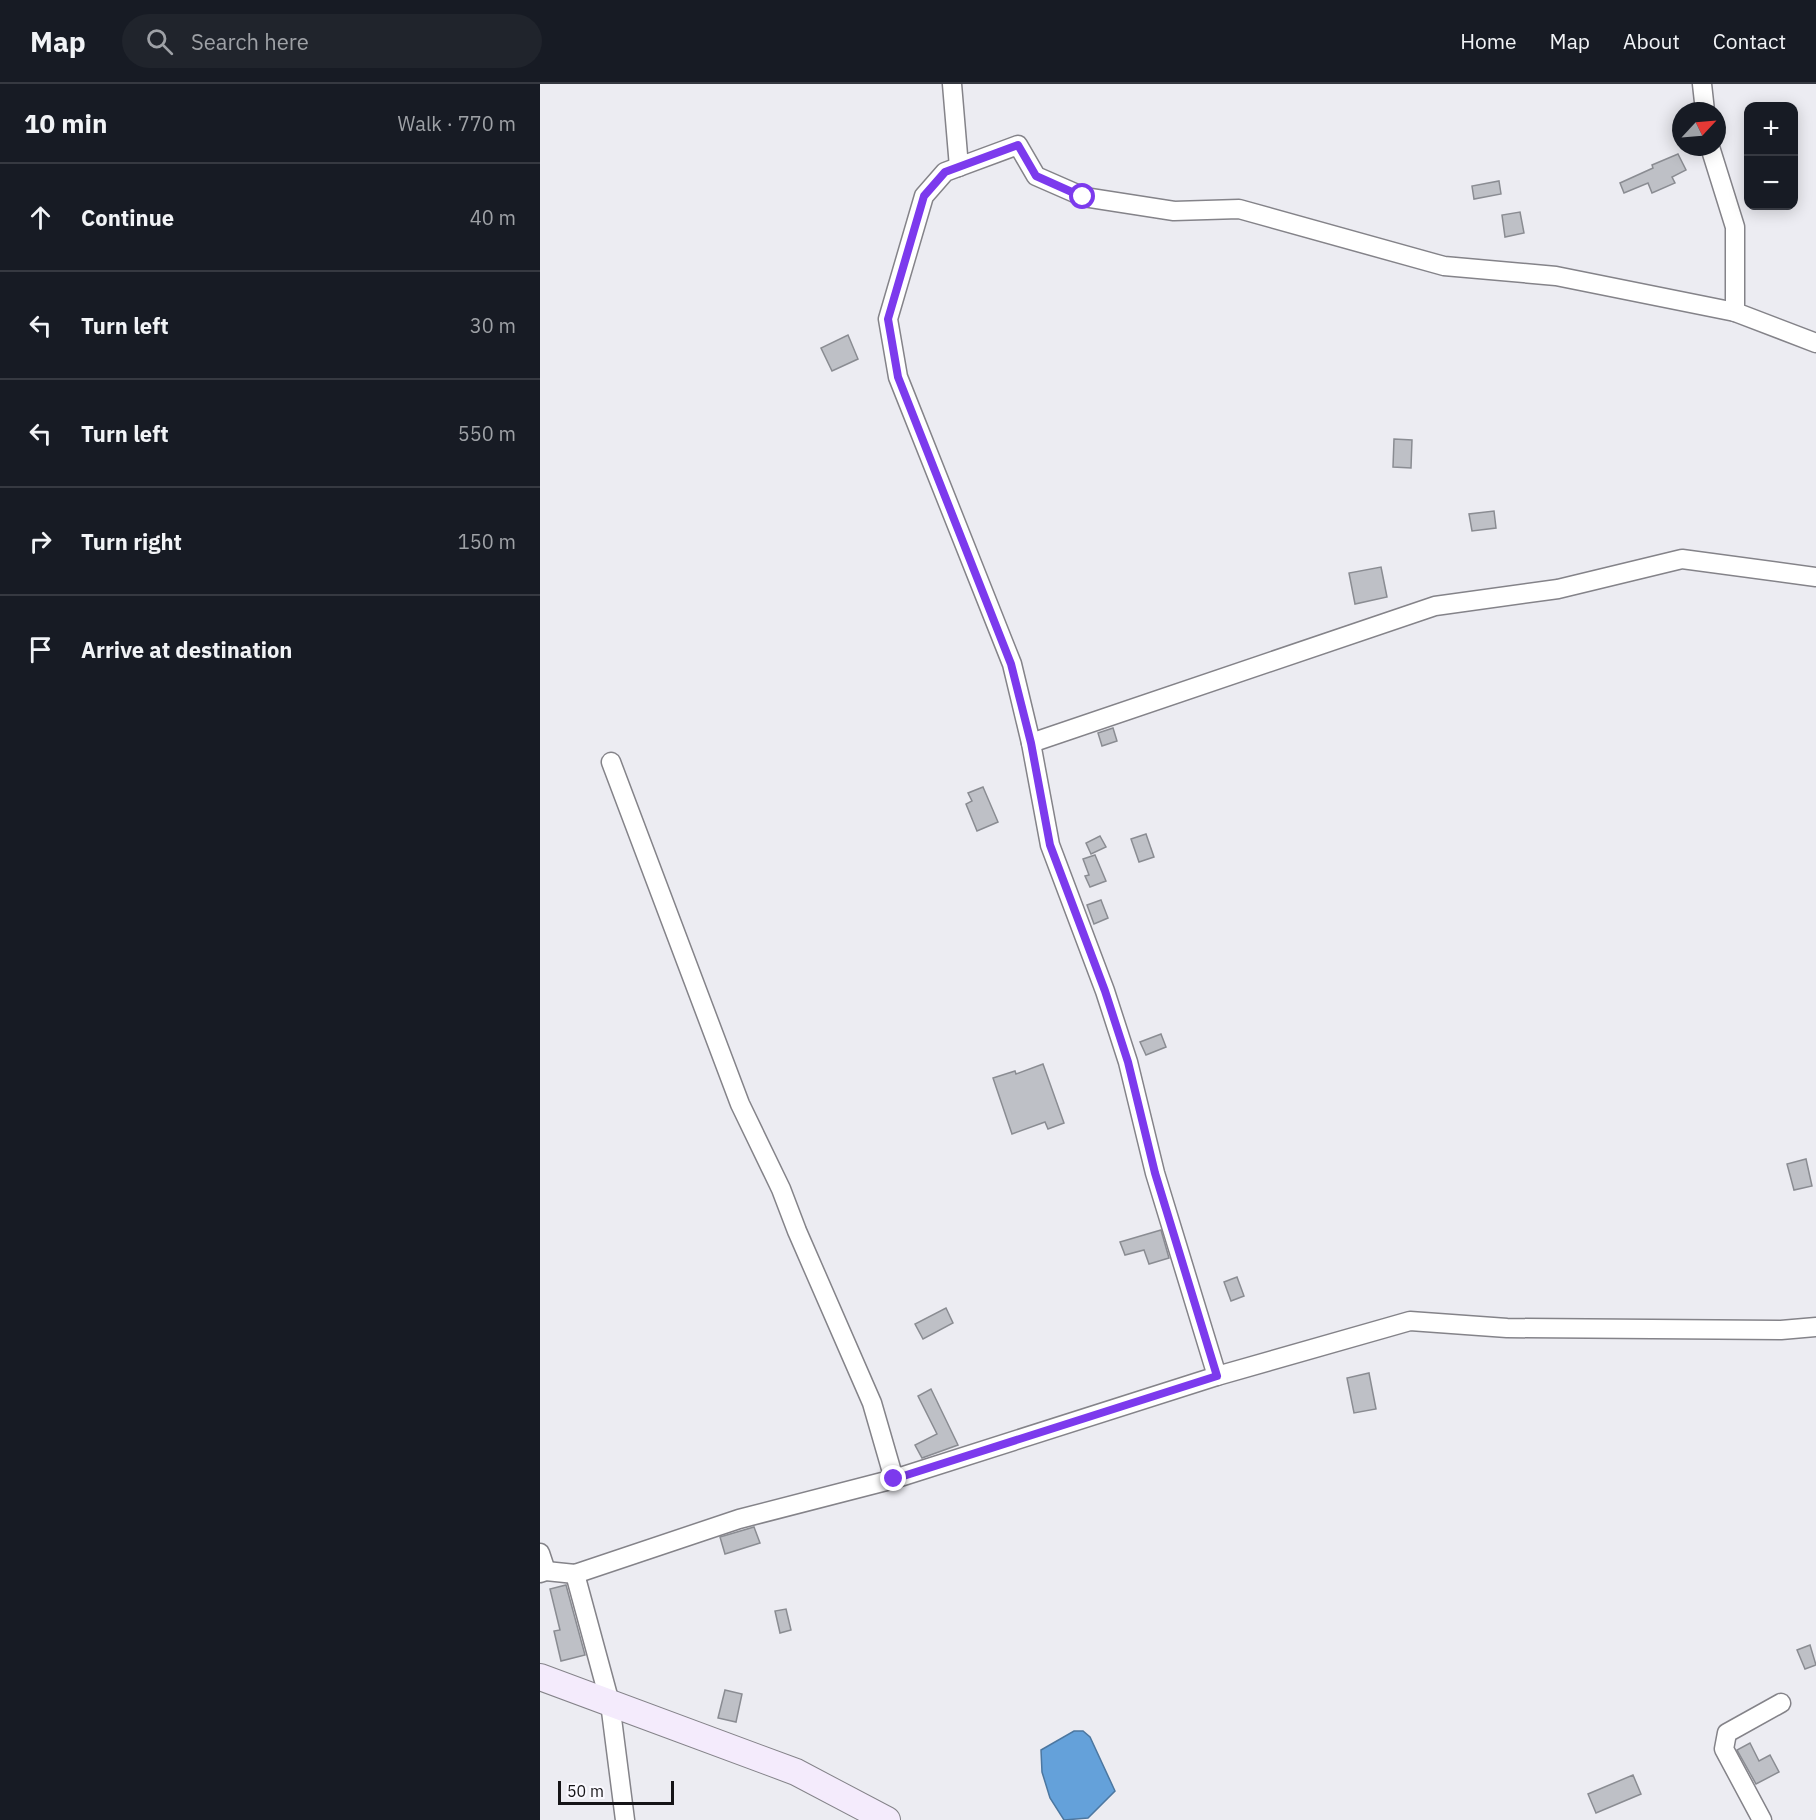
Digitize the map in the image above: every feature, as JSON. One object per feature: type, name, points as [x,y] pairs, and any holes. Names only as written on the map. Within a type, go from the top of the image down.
[{"type":"main road","points":[[540,1677],[796,1772],[887,1820]]},
{"type":"street","points":[[952,84],[959,167]]},
{"type":"street","points":[[1702,84],[1705,102]]},
{"type":"street","points":[[1217,1376],[1155,1173],[1128,1062],[1105,991],[1050,845],[1031,743],[1011,664],[898,377],[888,319],[924,196],[945,172],[1018,145],[1036,176],[1083,197],[1174,211],[1239,209],[1444,266],[1556,276],[1735,312],[1816,343]]},
{"type":"street","points":[[1712,156],[1735,227],[1735,312]]},
{"type":"street","points":[[1031,743],[1435,606],[1558,589],[1682,559],[1816,577]]},
{"type":"street","points":[[611,762],[740,1104],[781,1189],[872,1403],[894,1479]]},
{"type":"street","points":[[540,1553],[543,1571],[576,1574],[739,1519],[894,1479],[1217,1376],[1410,1321],[1507,1328],[1782,1330],[1816,1327]]},
{"type":"street","points":[[576,1574],[610,1703],[625,1820]]},
{"type":"street","points":[[1762,1820],[1724,1749],[1727,1733],[1781,1703]]},
{"type":"water","points":[[1074,1731],[1083,1731],[1090,1737],[1115,1791],[1088,1818],[1064,1820],[1050,1798],[1042,1772],[1041,1750]]},
{"type":"building","points":[[1673,156],[1679,156],[1686,170],[1672,177],[1675,183],[1652,193],[1648,183],[1624,193],[1620,183],[1653,168],[1652,165]]},
{"type":"building","points":[[1499,181],[1501,194],[1474,199],[1472,186]]},
{"type":"building","points":[[1520,212],[1524,233],[1505,237],[1502,215]]},
{"type":"building","points":[[848,335],[858,359],[832,371],[821,348]]},
{"type":"building","points":[[1394,439],[1412,440],[1411,468],[1393,467]]},
{"type":"building","points":[[1494,511],[1496,528],[1472,531],[1469,514]]},
{"type":"building","points":[[1381,567],[1387,597],[1355,604],[1349,573]]},
{"type":"building","points":[[1113,728],[1117,741],[1102,746],[1098,733]]},
{"type":"building","points":[[983,787],[998,822],[977,831],[966,804],[972,801],[968,793]]},
{"type":"building","points":[[1146,834],[1154,857],[1139,862],[1131,839]]},
{"type":"building","points":[[1100,836],[1106,847],[1091,854],[1086,843]]},
{"type":"building","points":[[1095,855],[1106,881],[1090,887],[1085,876],[1089,875],[1083,859]]},
{"type":"building","points":[[1101,900],[1108,918],[1094,924],[1087,905]]},
{"type":"building","points":[[1161,1034],[1166,1047],[1146,1055],[1140,1042]]},
{"type":"building","points":[[1043,1064],[1064,1123],[1048,1129],[1045,1122],[1012,1134],[993,1078],[1015,1071],[1016,1074]]},
{"type":"building","points":[[1806,1159],[1812,1186],[1794,1190],[1787,1164]]},
{"type":"building","points":[[1161,1230],[1169,1258],[1149,1264],[1144,1250],[1125,1255],[1120,1242]]},
{"type":"building","points":[[1237,1277],[1244,1296],[1231,1301],[1224,1282]]},
{"type":"building","points":[[946,1308],[953,1323],[923,1339],[915,1324]]},
{"type":"building","points":[[1369,1373],[1376,1409],[1354,1413],[1347,1378]]},
{"type":"building","points":[[931,1389],[958,1445],[922,1458],[915,1445],[937,1434],[918,1396]]},
{"type":"building","points":[[754,1527],[760,1543],[725,1554],[720,1537]]},
{"type":"building","points":[[566,1585],[585,1655],[561,1661],[554,1631],[560,1630],[550,1589]]},
{"type":"building","points":[[786,1609],[791,1630],[780,1633],[775,1611]]},
{"type":"building","points":[[1810,1645],[1816,1665],[1805,1669],[1797,1650]]},
{"type":"building","points":[[725,1690],[742,1694],[736,1722],[718,1718]]},
{"type":"building","points":[[1750,1743],[1759,1761],[1770,1755],[1779,1772],[1756,1784],[1737,1750]]},
{"type":"building","points":[[1633,1775],[1641,1794],[1596,1813],[1588,1794]]},
{"type":"route","points":[[894,1479],[1217,1376],[1155,1173],[1128,1062],[1105,991],[1050,845],[1031,743],[1011,664],[898,377],[888,319],[924,196],[945,172],[1018,145],[1036,176],[1083,197]]}]
